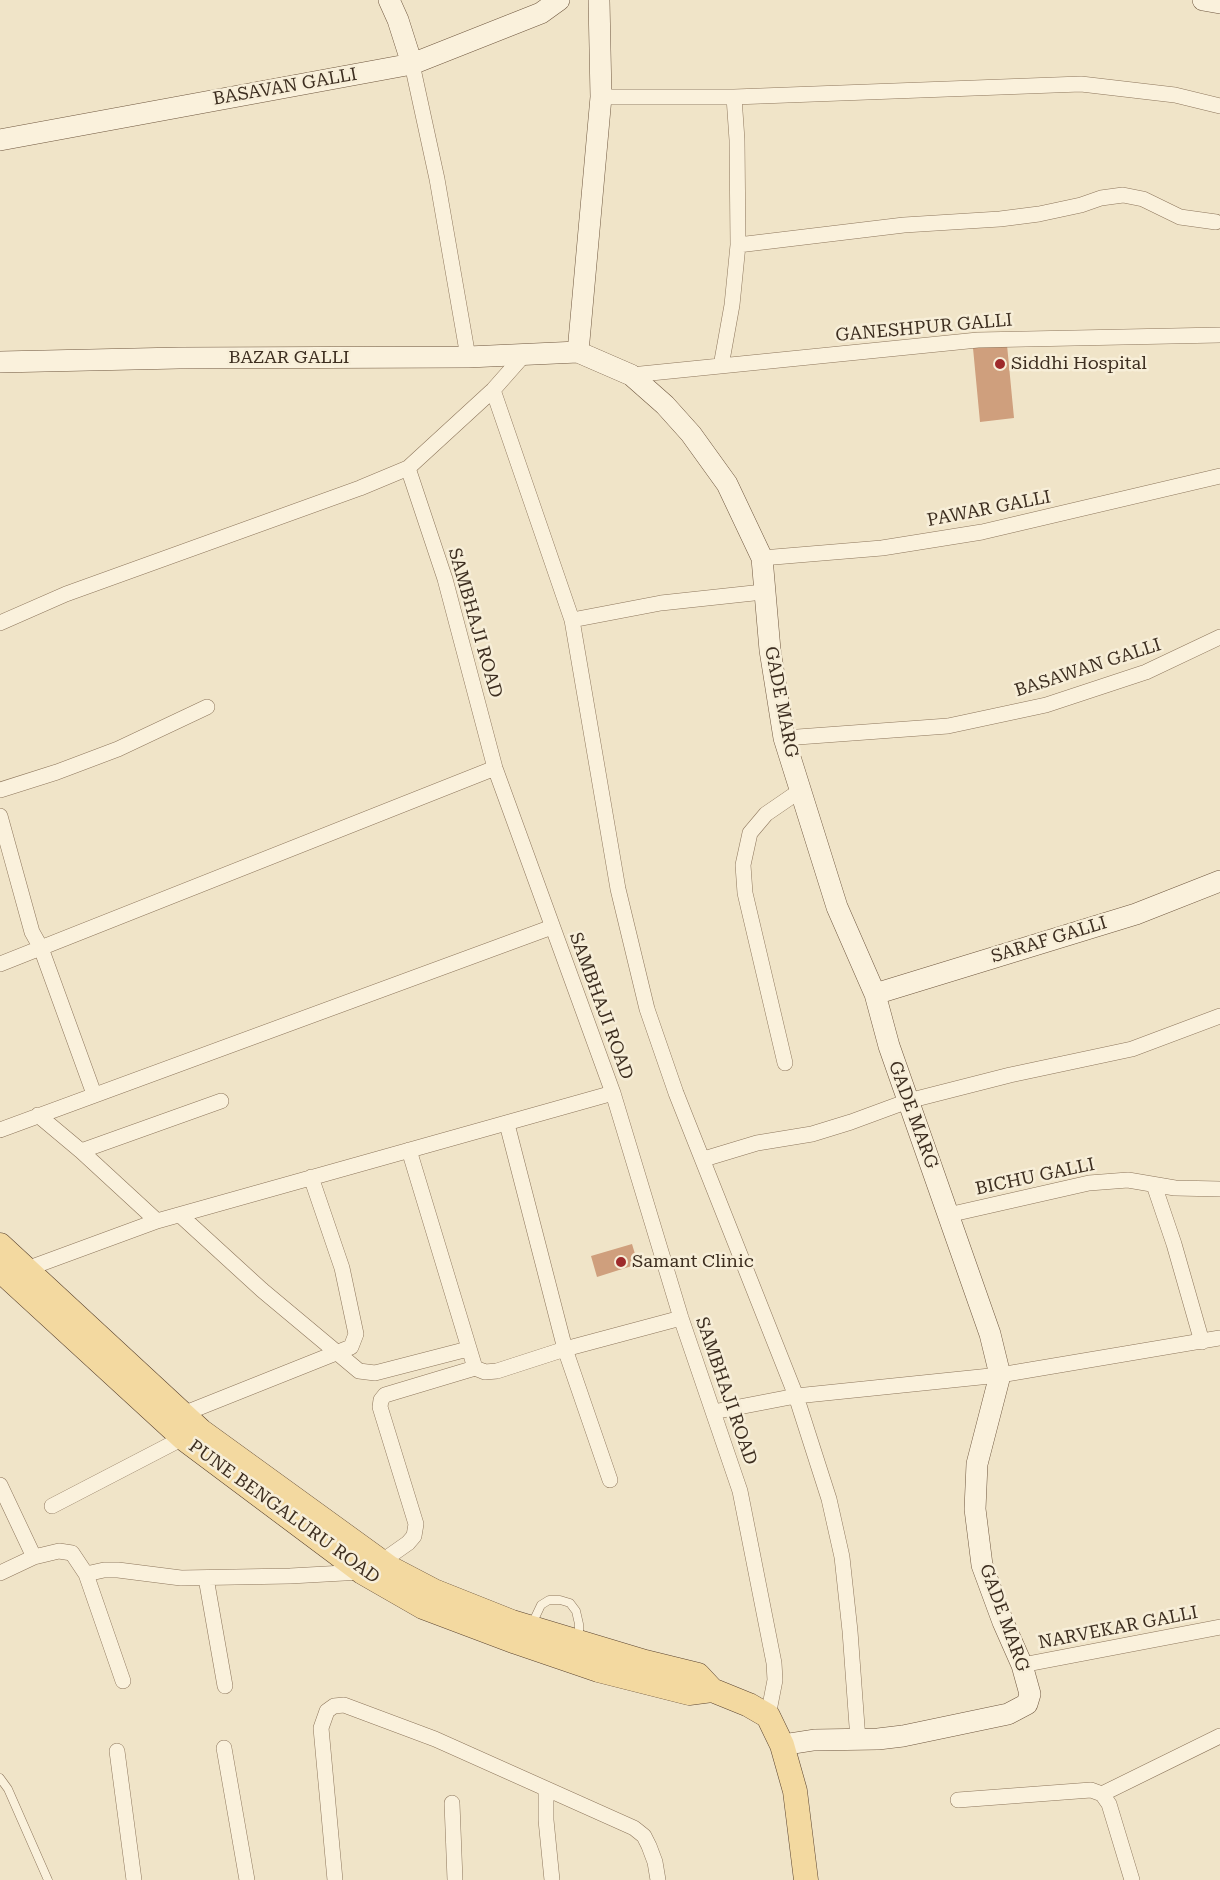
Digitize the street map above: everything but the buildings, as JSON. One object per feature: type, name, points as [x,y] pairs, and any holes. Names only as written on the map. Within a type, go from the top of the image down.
[{"type":"main road","points":[[0,1245],[11,1273],[183,1414],[200,1431],[371,1567],[530,1628],[698,1675],[712,1690]]},
{"type":"main road","name":"PUNE BENGALURU ROAD","points":[[11,1273],[183,1438],[371,1567],[423,1607],[580,1664],[689,1693],[712,1690],[749,1705],[768,1716]]},
{"type":"main road","points":[[768,1716],[782,1745],[795,1790],[806,1880]]},
{"type":"street","points":[[389,0],[398,20],[412,64],[437,179],[468,357]]},
{"type":"street","name":"BASAVAN GALLI","points":[[0,140],[412,64],[541,13],[559,0]]},
{"type":"street","points":[[578,352],[601,97],[600,0]]},
{"type":"street","points":[[1203,0],[1220,3]]},
{"type":"street","points":[[601,97],[734,97],[1081,84],[1175,95],[1220,106]]},
{"type":"street","points":[[721,366],[732,305],[738,245],[737,140],[734,97]]},
{"type":"street","points":[[738,245],[904,225],[1023,216],[1122,195],[1143,199],[1180,216],[1216,222]]},
{"type":"street","name":"GANESHPUR GALLI","points":[[631,375],[978,340],[1130,335],[1220,335]]},
{"type":"street","name":"BAZAR GALLI","points":[[0,362],[189,358],[468,357],[578,352]]},
{"type":"street","name":"GADE MARG","points":[[578,352],[631,375],[665,405],[691,434],[727,484],[762,558],[763,592],[784,738],[837,907],[875,994],[889,1046],[925,1144],[990,1334],[1000,1375],[977,1464],[974,1509],[982,1565],[1003,1622],[1022,1665],[1030,1694],[1027,1704],[1020,1710],[1008,1714],[903,1736],[858,1740],[814,1740],[782,1745]]},
{"type":"street","points":[[0,623],[66,594],[360,488],[408,468],[493,390],[523,356]]},
{"type":"street","points":[[493,390],[572,620],[620,898],[648,1009],[676,1093],[704,1159],[796,1396],[829,1499],[842,1557],[850,1631],[858,1740]]},
{"type":"street","name":"SAMBHAJI ROAD","points":[[408,468],[445,579],[495,768],[613,1094],[681,1318],[740,1491],[774,1663],[775,1680],[768,1716]]},
{"type":"street","name":"PAWAR GALLI","points":[[762,558],[882,548],[982,532],[1220,476]]},
{"type":"street","points":[[572,620],[661,603],[763,592]]},
{"type":"street","name":"BASAWAN GALLI","points":[[784,738],[948,726],[1046,705],[1146,672],[1220,637]]},
{"type":"street","points":[[0,790],[57,772],[109,752],[207,708]]},
{"type":"street","points":[[0,964],[495,768]]},
{"type":"street","points":[[785,1063],[745,893],[743,865],[750,833],[766,814],[801,790]]},
{"type":"street","points":[[0,816],[32,932],[41,948],[94,1094]]},
{"type":"street","name":"SARAF GALLI","points":[[875,994],[1136,914],[1220,881]]},
{"type":"street","points":[[0,1130],[552,926]]},
{"type":"street","points":[[704,1159],[757,1143],[812,1134],[908,1101],[1010,1075],[1132,1049],[1220,1016]]},
{"type":"street","points":[[11,1273],[157,1221],[613,1094]]},
{"type":"street","points":[[81,1151],[221,1101]]},
{"type":"street","points":[[38,1115],[81,1151],[157,1221]]},
{"type":"street","points":[[507,1124],[565,1349],[610,1480]]},
{"type":"street","points":[[409,1150],[475,1368]]},
{"type":"street","points":[[183,1414],[351,1347],[356,1334],[355,1324],[342,1268],[312,1177]]},
{"type":"street","name":"BICHU GALLI","points":[[948,1215],[1089,1183],[1128,1180],[1202,1190],[1220,1189]]},
{"type":"street","points":[[1154,1185],[1174,1244],[1202,1342]]},
{"type":"street","points":[[180,1215],[262,1290],[339,1353],[359,1372],[366,1374],[375,1373],[468,1349]]},
{"type":"street","points":[[86,1574],[104,1570],[118,1570],[181,1578],[290,1576],[371,1567],[408,1543],[414,1536],[416,1524],[380,1407],[381,1400],[385,1395],[475,1368],[485,1372],[497,1371],[565,1349],[681,1318]]},
{"type":"street","points":[[712,1412],[796,1396],[1000,1375],[1220,1338]]},
{"type":"street","points":[[52,1506],[183,1438]]},
{"type":"street","points":[[0,1485],[34,1558]]},
{"type":"street","points":[[2,1568],[66,1551],[77,1558],[86,1574],[122,1682]]},
{"type":"street","points":[[206,1578],[225,1686]]},
{"type":"street","name":"NARVEKAR GALLI","points":[[1022,1665],[1220,1627]]},
{"type":"street","points":[[335,1880],[321,1728],[327,1711],[334,1706],[344,1705],[435,1739],[634,1828],[644,1836],[655,1862],[658,1880]]},
{"type":"street","points":[[1102,1794],[1220,1736]]},
{"type":"street","points":[[224,1748],[247,1880]]},
{"type":"street","points":[[117,1751],[134,1880]]},
{"type":"street","points":[[546,1789],[546,1820],[552,1880]]},
{"type":"street","points":[[958,1800],[1091,1790],[1102,1794],[1109,1804],[1132,1880]]},
{"type":"street","points":[[452,1803],[455,1880]]},
{"type":"lane","points":[[530,1628],[541,1605],[549,1600],[560,1600],[570,1603],[576,1611],[579,1624],[579,1643]]},
{"type":"lane","points":[[0,1778],[8,1789],[48,1880]]},
{"type":"place","name":"Siddhi Hospital","points":[[1000,364]]},
{"type":"place","name":"Samant Clinic","points":[[621,1262]]}]
